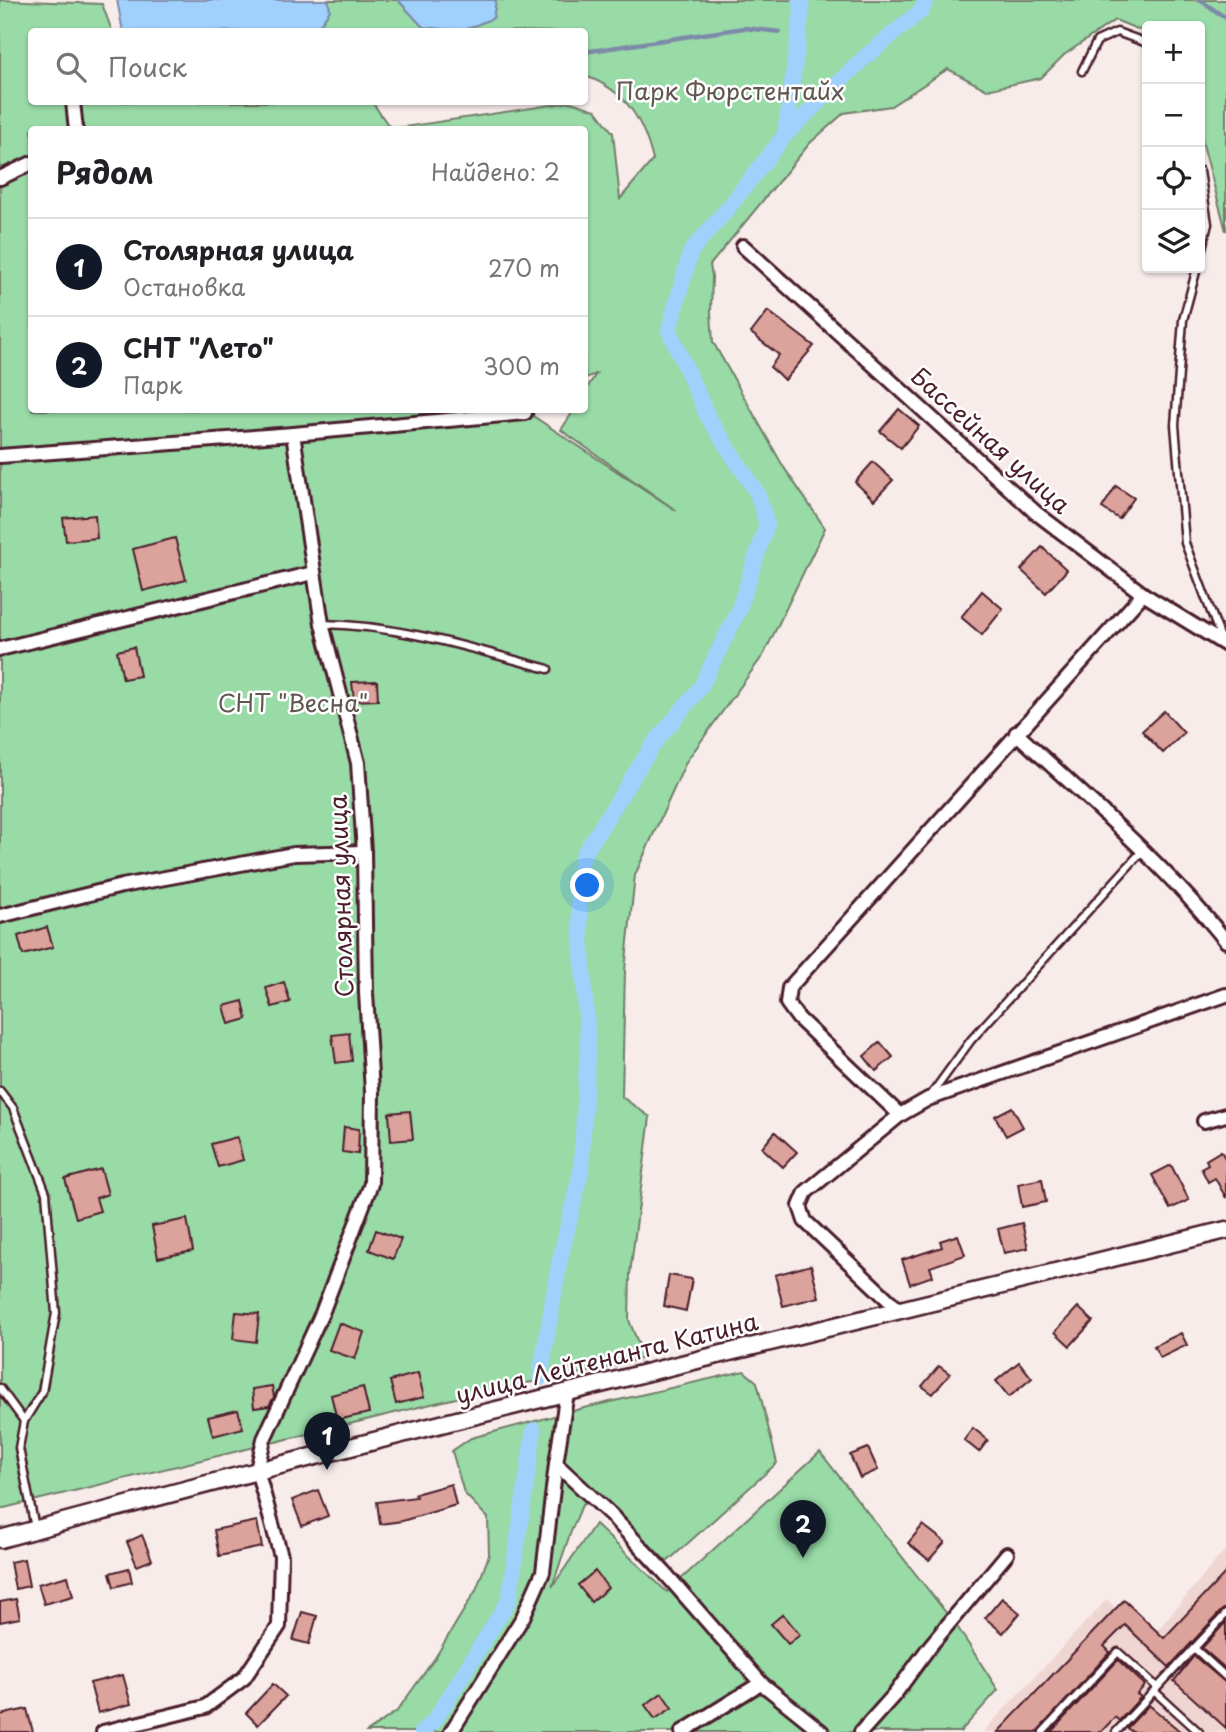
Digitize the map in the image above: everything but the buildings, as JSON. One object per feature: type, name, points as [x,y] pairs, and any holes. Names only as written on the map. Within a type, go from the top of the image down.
[{"type":"street","points":[[73,105],[76,126]]},
{"type":"street","points":[[0,178],[28,165]]},
{"type":"street","name":"Бассейная улица","points":[[743,246],[1035,512],[1143,594],[1224,644]]},
{"type":"street","points":[[0,456],[525,413]]},
{"type":"street","name":"Столярная улица","points":[[103,1732],[205,1707],[244,1678],[279,1626],[281,1556],[257,1470],[264,1439],[322,1313],[371,1184],[372,1092],[366,993],[364,852],[358,763],[322,624],[293,434]]},
{"type":"street","points":[[0,649],[313,573]]},
{"type":"street","points":[[900,1115],[798,1018],[786,1003],[789,988],[1143,594]]},
{"type":"street","points":[[1016,733],[1143,850],[1201,910],[1226,941]]},
{"type":"street","points":[[0,916],[122,886],[294,854],[364,852]]},
{"type":"street","points":[[899,1310],[805,1221],[800,1206],[806,1192],[900,1115],[928,1099],[1226,995]]},
{"type":"street","points":[[1204,1121],[1226,1115]]},
{"type":"street","name":"улица Лейтенанта Катина","points":[[0,1539],[257,1470],[1226,1230]]},
{"type":"street","points":[[451,1732],[523,1617],[543,1572],[567,1392]]},
{"type":"street","points":[[556,1464],[646,1552],[761,1683],[822,1732]]},
{"type":"street","points":[[861,1732],[895,1694],[930,1646],[1007,1554]]},
{"type":"street","points":[[682,1732],[761,1683]]},
{"type":"lane","points":[[1082,71],[1097,40],[1117,32],[1142,41]]},
{"type":"lane","points":[[1205,200],[1209,224],[1205,239]]},
{"type":"lane","points":[[1196,273],[1183,320],[1175,425],[1185,542],[1224,644]]},
{"type":"lane","points":[[322,624],[357,624],[398,631],[548,669]]},
{"type":"lane","points":[[928,1099],[971,1040],[1143,850]]},
{"type":"lane","points":[[0,1091],[13,1108],[46,1194],[56,1313],[42,1392],[24,1421],[19,1448],[35,1530]]},
{"type":"lane","points":[[0,1388],[24,1421]]},
{"type":"lane","points":[[1116,1732],[1226,1614]]},
{"type":"lane","points":[[1194,1648],[1226,1677]]},
{"type":"lane","points":[[1043,1732],[1118,1652],[1199,1732]]},
{"type":"shaded area","points":[[1226,1549],[1226,1732],[983,1732],[1107,1599],[1148,1641]]},
{"type":"green space","name":"СНТ \"Весна\"","points":[[0,0],[102,4],[111,28],[28,28],[28,105],[374,105],[389,126],[28,126],[28,413],[534,413],[533,416],[677,511],[561,430],[572,413],[588,413],[588,386],[596,374],[588,377],[588,126],[411,126],[551,105],[580,105],[596,110],[613,133],[620,199],[653,160],[644,132],[631,108],[612,89],[588,77],[588,28],[469,28],[493,18],[496,0],[1226,0],[1226,231],[1205,152],[1205,21],[1142,21],[1142,31],[1115,20],[1064,55],[1041,78],[987,90],[948,69],[891,106],[844,113],[810,143],[710,265],[713,342],[783,466],[825,528],[764,654],[686,762],[635,875],[625,970],[622,1097],[650,1117],[630,1274],[629,1320],[644,1358],[599,1370],[493,1389],[0,1509]]},
{"type":"green space","points":[[328,0],[398,0],[423,27],[431,28],[318,28],[330,10]]},
{"type":"green space","points":[[744,1371],[757,1382],[777,1463],[667,1562],[600,1497],[582,1505],[552,1587],[595,1524],[667,1592],[820,1452],[958,1628],[998,1690],[960,1732],[367,1732],[397,1711],[435,1658],[476,1590],[489,1555],[488,1518],[464,1493],[452,1451],[471,1438],[584,1408]]},
{"type":"water","points":[[117,0],[328,0],[330,10],[317,28],[122,28]]},
{"type":"water","points":[[398,0],[496,0],[493,18],[469,28],[423,27]]},
{"type":"waterway","points":[[785,135],[802,9],[800,0]]},
{"type":"waterway","points":[[540,1378],[559,1264],[581,1171],[588,1043],[578,890],[582,857],[653,745],[700,688],[738,612],[767,524],[757,493],[708,417],[669,330],[691,251],[785,135],[865,57],[922,10],[926,0]]},
{"type":"waterway","points":[[1200,0],[1226,18]]},
{"type":"waterway","points":[[588,51],[744,28],[780,32]]},
{"type":"waterway","points":[[422,1732],[435,1720],[509,1600],[534,1430]]},
{"type":"place","name":"Столярная улица","points":[[327,1470]]},
{"type":"place","name":"СНТ \"Лето\"","points":[[803,1558]]},
{"type":"park label","name":"Парк Фюрстентайх","points":[[730,92]]}]
